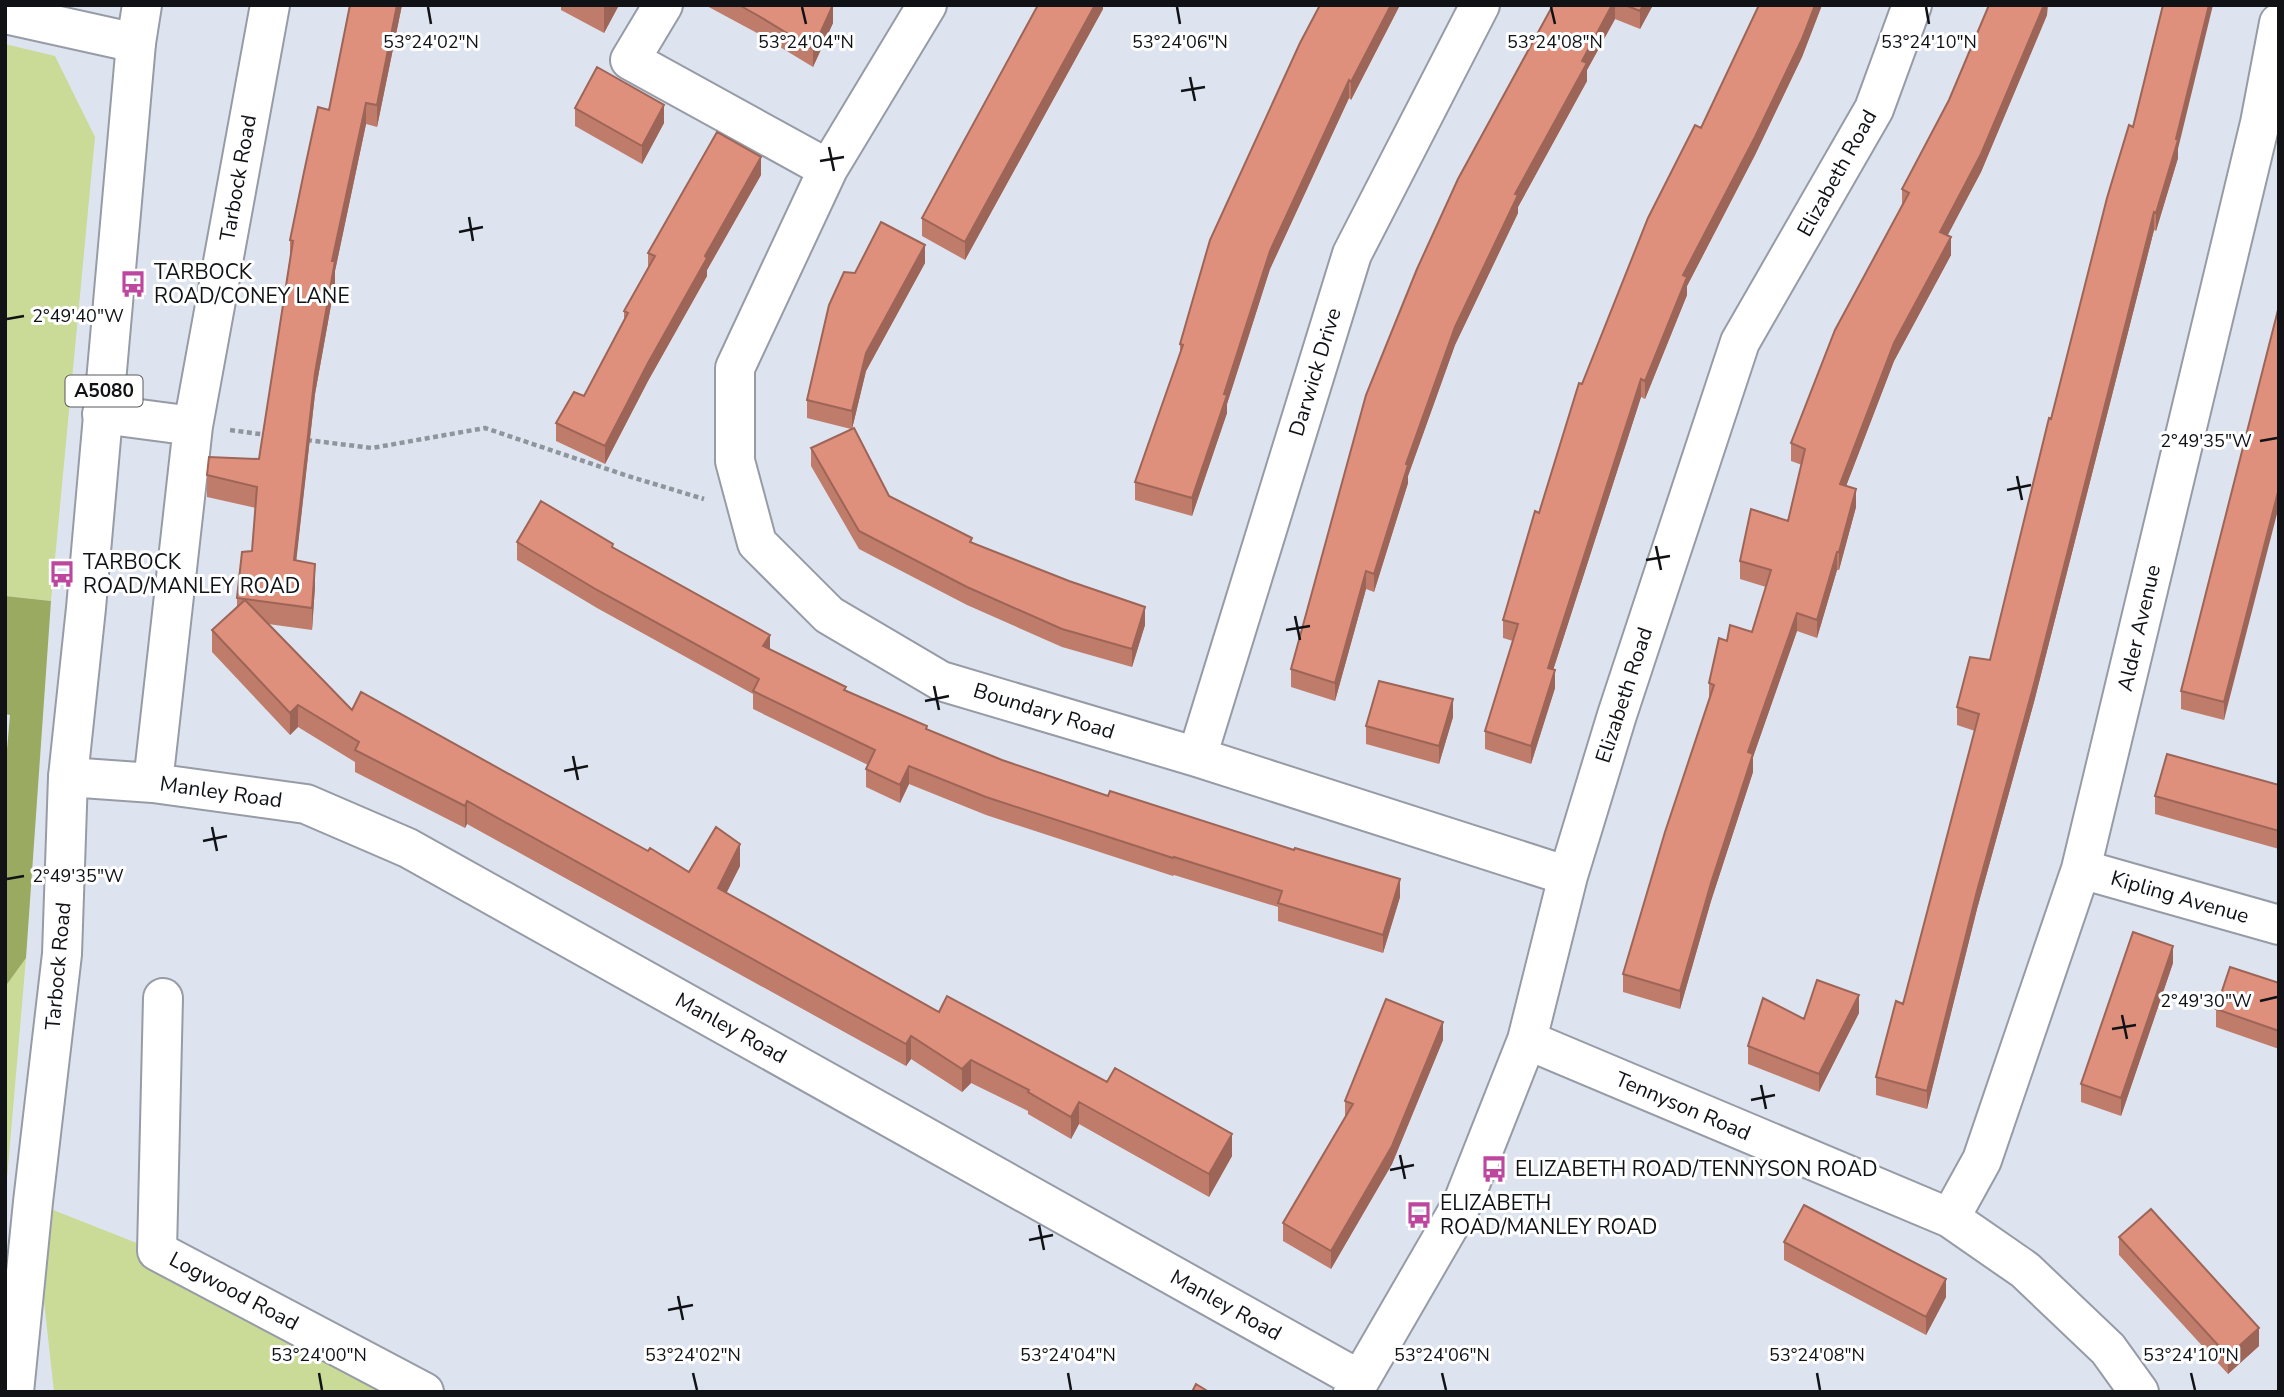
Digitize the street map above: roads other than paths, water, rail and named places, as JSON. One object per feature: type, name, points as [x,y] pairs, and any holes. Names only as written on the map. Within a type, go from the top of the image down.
[{"type":"street","name":"Tarbock Road","points":[[14,1392],[12,1353],[62,954],[68,777],[86,608],[136,43],[142,5]]},
{"type":"street","name":"Tarbock Road","points":[[153,783],[192,426],[271,5]]},
{"type":"street","points":[[663,5],[630,60],[828,169]]},
{"type":"street","name":"Boundary Road","points":[[927,5],[828,169],[735,368],[735,461],[757,543],[829,615],[941,681],[1197,757],[1568,876]]},
{"type":"street","name":"Darwick Drive","points":[[1197,757],[1352,254],[1480,5]]},
{"type":"street","name":"Elizabeth Road","points":[[1357,1386],[1463,1202],[1527,1040],[1568,876],[1617,715],[1740,342],[1874,108],[1912,5]]},
{"type":"street","points":[[5,13],[136,43]]},
{"type":"street","name":"Alder Avenue","points":[[1950,1218],[1982,1160],[2081,869],[2257,137],[2272,92],[2279,23]]},
{"type":"street","points":[[103,414],[192,426]]},
{"type":"street","name":"Manley Road","points":[[68,777],[153,783],[306,804],[408,848],[1357,1386]]},
{"type":"street","name":"Kipling Avenue","points":[[2081,869],[2279,925]]},
{"type":"street","name":"Logwood Road","points":[[163,998],[157,1251],[424,1392]]},
{"type":"street","name":"Tennyson Road","points":[[1527,1040],[1950,1218],[2025,1270],[2108,1349],[2139,1392]]},
{"type":"place","name":"TARBOCK ROAD/CONEY LANE","points":[[133,284]]},
{"type":"place","name":"TARBOCK ROAD/MANLEY ROAD","points":[[62,574]]},
{"type":"place","name":"ELIZABETH ROAD/TENNYSON ROAD","points":[[1494,1169]]},
{"type":"place","name":"ELIZABETH ROAD/MANLEY ROAD","points":[[1419,1215]]}]
